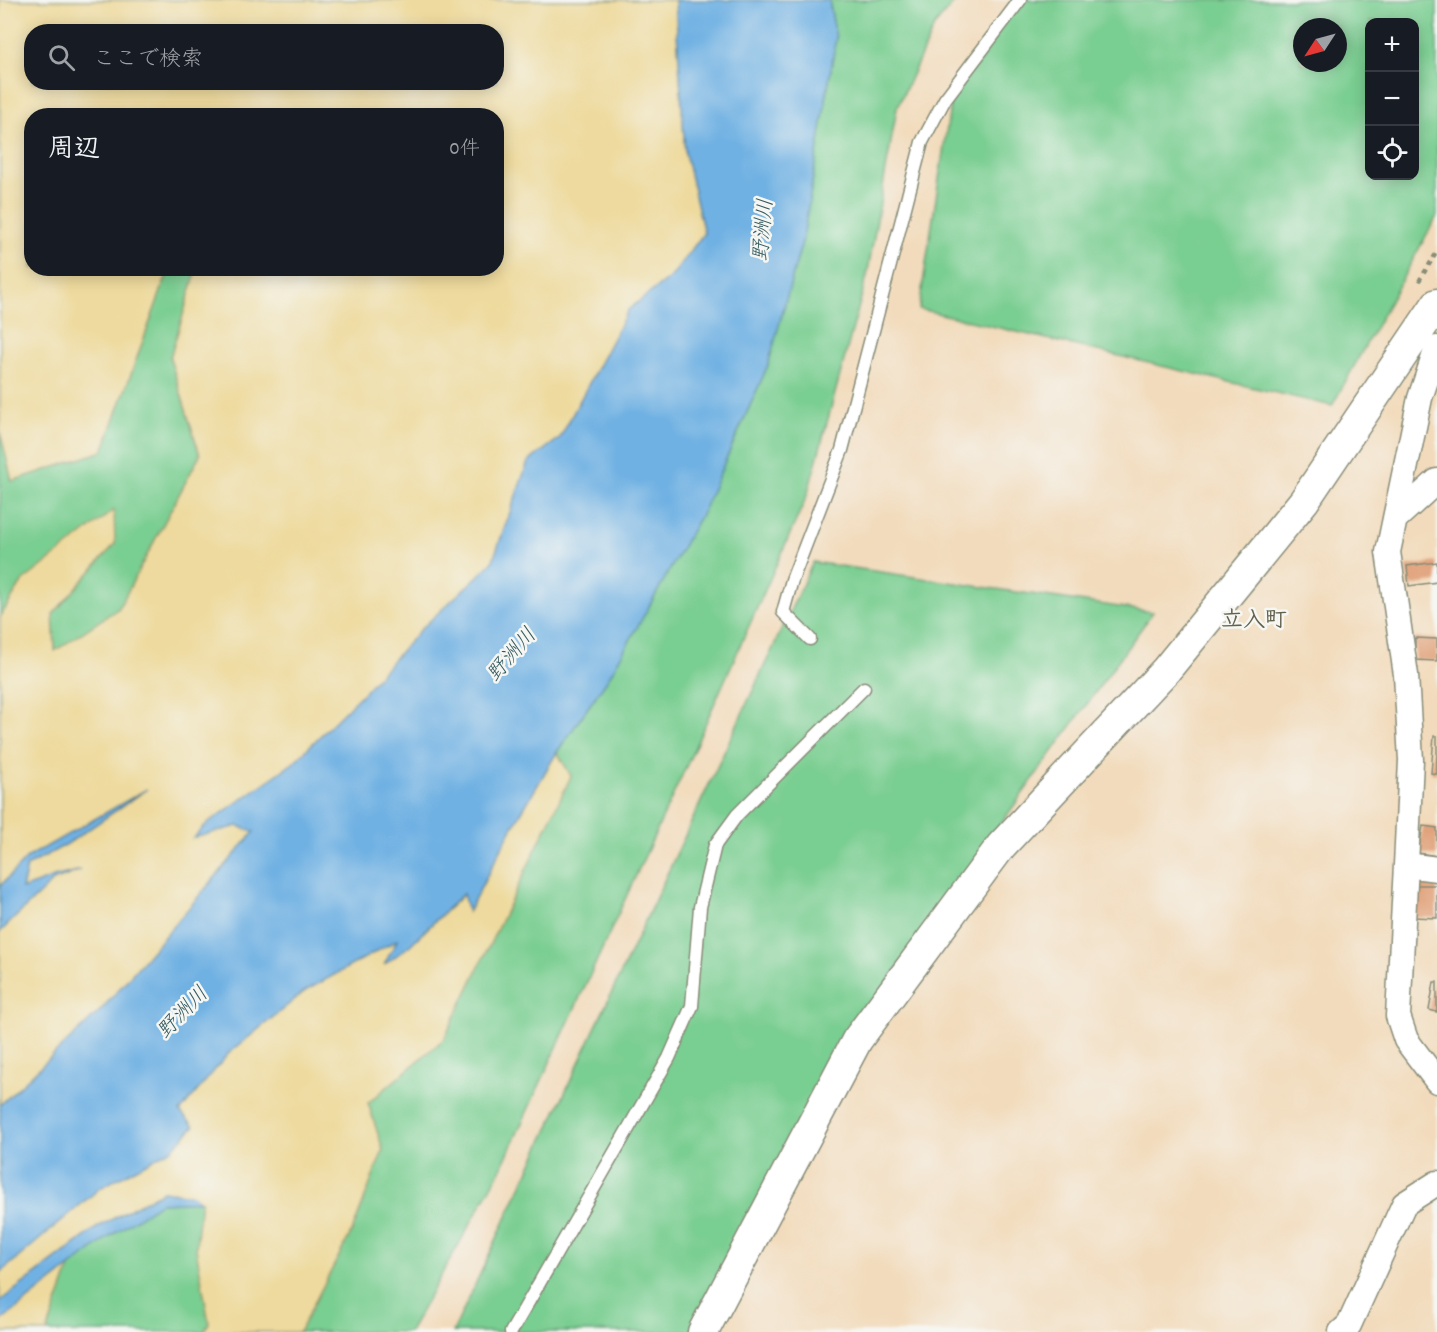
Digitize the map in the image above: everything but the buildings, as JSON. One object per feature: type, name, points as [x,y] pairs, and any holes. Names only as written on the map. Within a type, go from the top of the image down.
[{"type":"street","points":[[703,1332],[857,1040],[1001,846],[1166,670],[1296,510],[1437,304]]},
{"type":"street","points":[[1437,348],[1420,398],[1388,552],[1406,675],[1411,760],[1398,1016],[1406,1040],[1437,1081]]},
{"type":"street","points":[[1395,519],[1437,480]]},
{"type":"street","points":[[1406,865],[1437,869]]},
{"type":"street","points":[[1341,1332],[1349,1325],[1404,1204],[1437,1183]]},
{"type":"lane","points":[[810,639],[783,612],[792,580],[842,450],[922,142],[945,99],[1020,0]]},
{"type":"lane","points":[[511,1332],[669,1058],[692,1006],[700,907],[715,845],[737,815],[864,688]]},
{"type":"green space","points":[[829,0],[956,0],[935,25],[897,108],[867,276],[807,496],[691,756],[498,1175],[409,1332],[299,1332],[353,1229],[383,1150],[368,1103],[444,1039],[571,776],[557,752],[609,677],[703,511],[768,365],[803,238],[836,38]]},
{"type":"green space","points":[[1014,0],[1437,0],[1437,216],[1332,406],[919,309],[954,81]]},
{"type":"green space","points":[[166,276],[195,276],[170,358],[200,455],[119,608],[55,651],[53,614],[115,544],[23,581],[0,617],[0,431],[12,481],[103,451]]},
{"type":"green space","points":[[813,562],[1153,612],[853,1030],[698,1332],[453,1332]]},
{"type":"green space","points":[[201,1201],[196,1248],[209,1323],[204,1332],[47,1332],[70,1267],[106,1239],[160,1203]]},
{"type":"sand","points":[[0,0],[675,0],[685,153],[704,233],[672,276],[628,310],[560,438],[528,462],[492,563],[421,629],[364,692],[293,763],[208,823],[194,837],[238,826],[255,832],[101,1010],[0,1105],[0,932],[53,881],[76,872],[54,877],[22,890],[27,866],[67,844],[139,795],[28,857],[0,886],[0,617],[23,581],[114,510],[115,544],[53,614],[55,651],[119,608],[200,455],[170,358],[195,276],[504,276],[504,108],[24,108],[24,276],[166,276],[103,451],[12,481],[0,431]]},
{"type":"sand","points":[[557,752],[571,776],[444,1039],[368,1103],[383,1150],[353,1229],[299,1332],[204,1332],[209,1323],[196,1248],[201,1201],[192,1195],[163,1191],[98,1227],[0,1301],[0,1273],[100,1188],[171,1149],[194,1127],[179,1112],[228,1054],[305,991],[398,939],[385,963],[409,946],[464,894],[469,911],[511,830]]},
{"type":"sand","points":[[70,1267],[47,1332],[0,1332],[0,1322]]},
{"type":"water","name":"野洲川","points":[[675,0],[829,0],[836,38],[803,238],[768,365],[703,511],[609,677],[557,752],[511,830],[468,912],[463,894],[409,946],[384,965],[397,940],[305,991],[228,1054],[180,1112],[194,1126],[172,1149],[100,1188],[0,1273],[0,1105],[101,1010],[254,832],[238,826],[193,838],[208,823],[293,763],[364,692],[421,629],[492,563],[528,462],[560,438],[628,310],[672,276],[704,233],[685,153]]},
{"type":"water","points":[[147,789],[67,844],[27,866],[22,889],[81,870],[53,881],[0,932],[0,886],[28,857]]},
{"type":"water","points":[[163,1191],[192,1195],[201,1201],[160,1203],[106,1239],[0,1322],[0,1301],[98,1227]]},
{"type":"district","name":"立入町","points":[[1254,621]]}]
